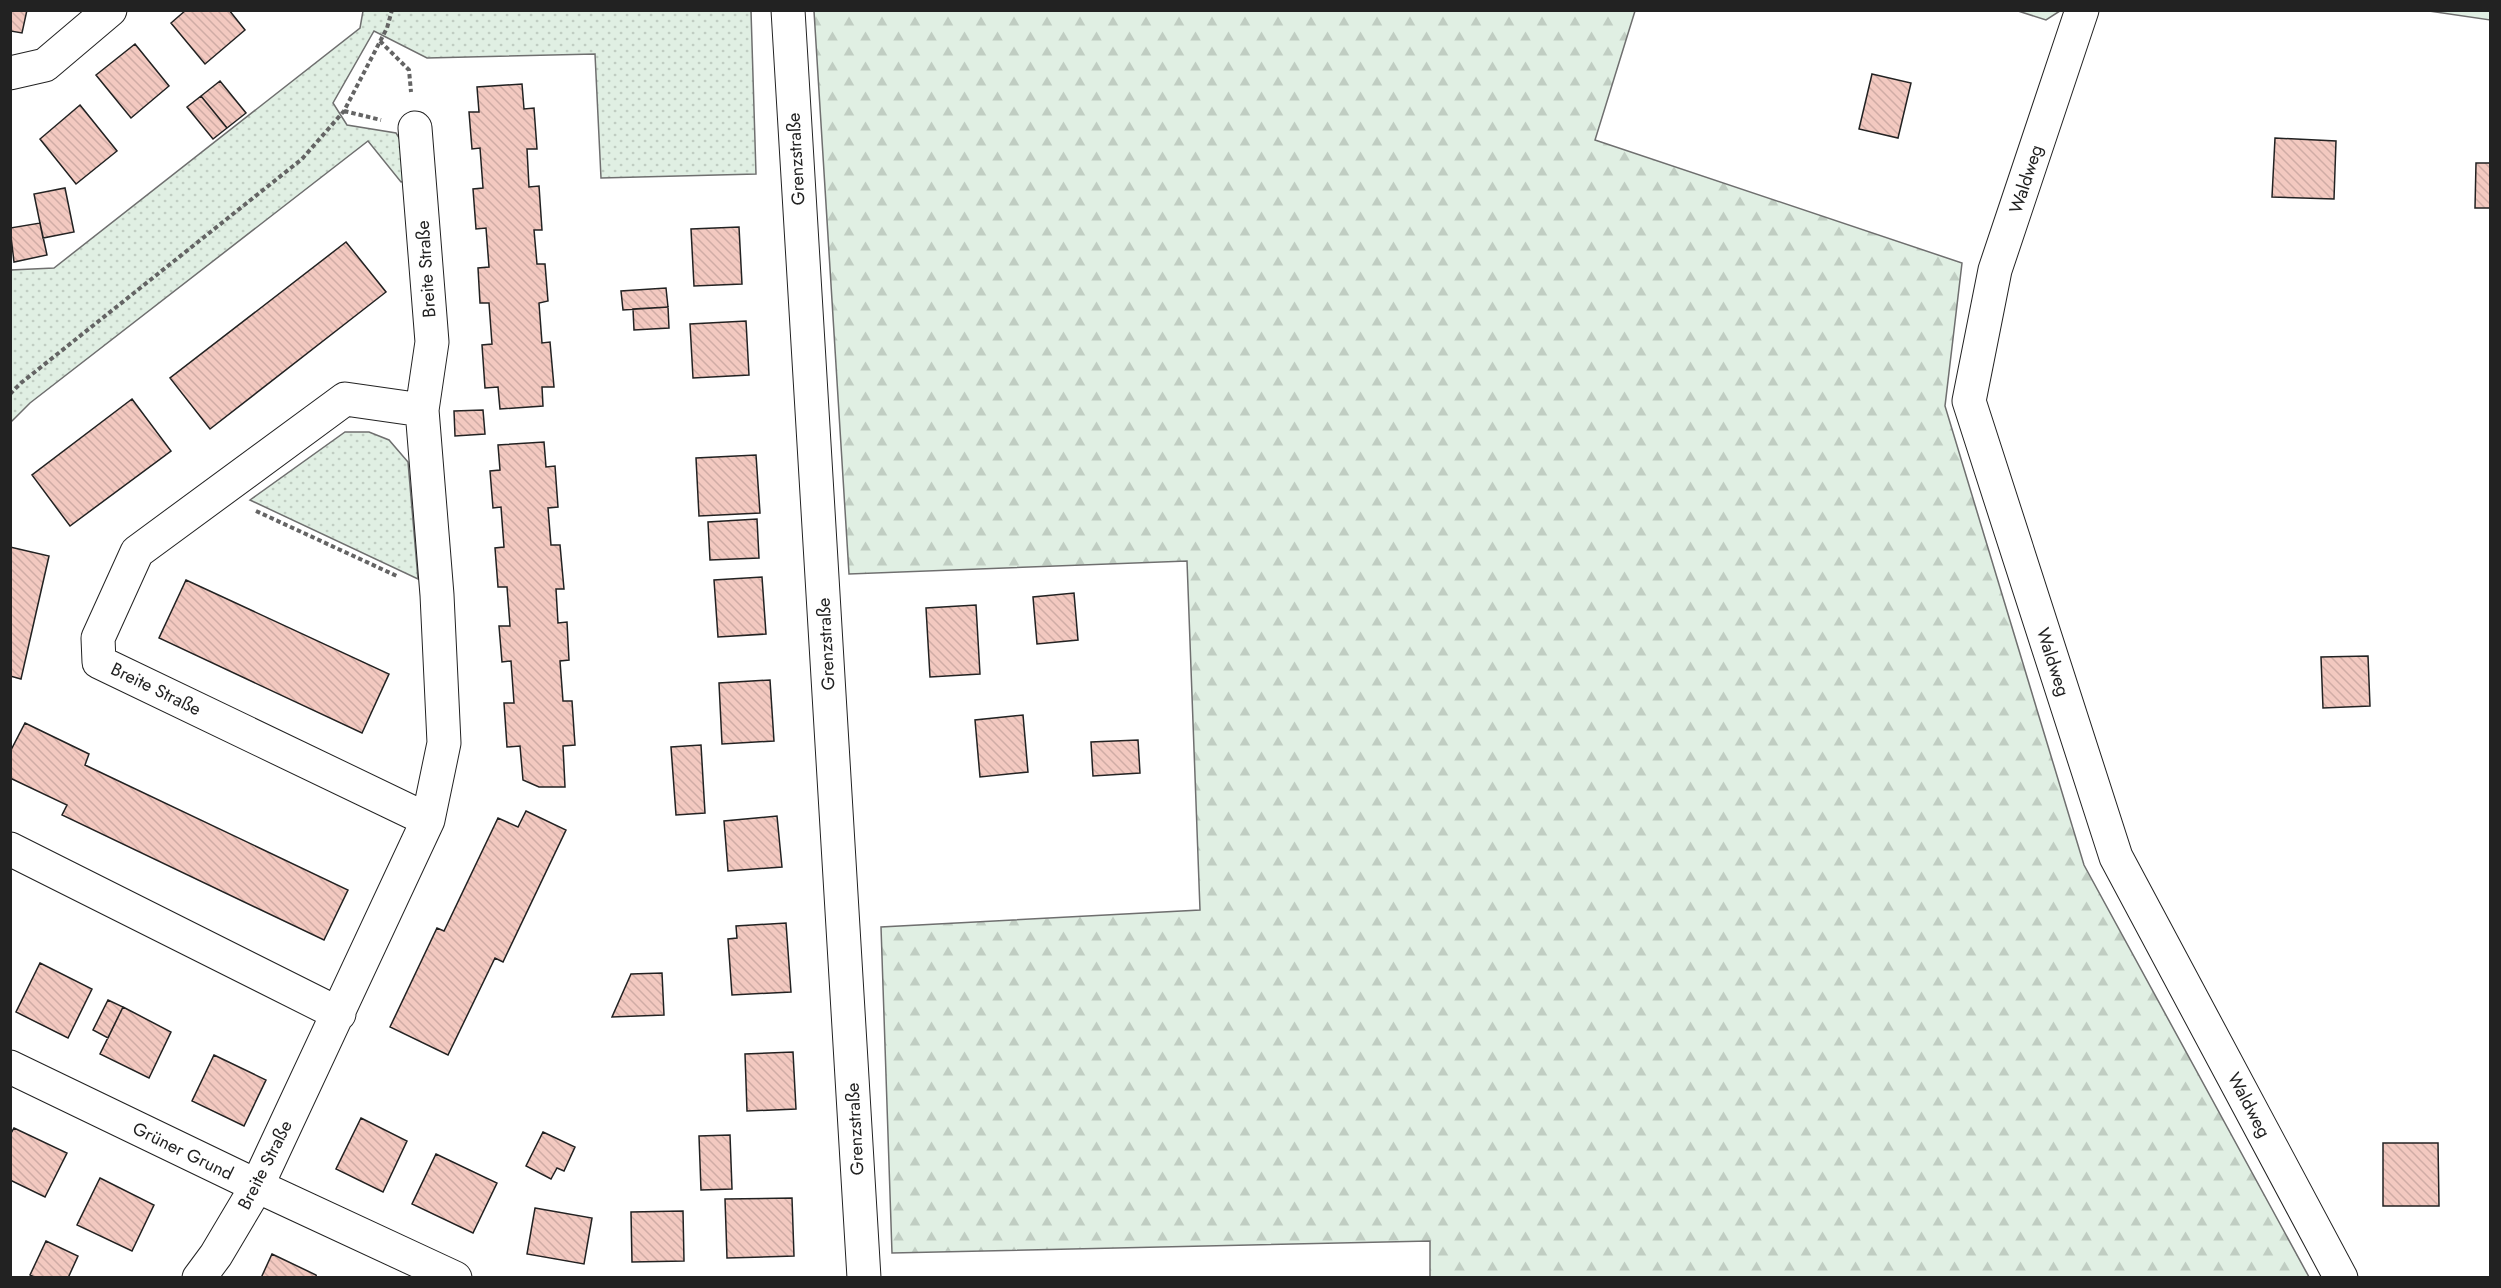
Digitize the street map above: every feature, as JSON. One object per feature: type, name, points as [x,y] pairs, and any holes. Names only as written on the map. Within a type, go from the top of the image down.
[{"type":"street","points":[[10,73],[45,65],[110,10]]},
{"type":"street","name":"Grenzstraße","points":[[788,10],[864,1278]]},
{"type":"street","name":"Waldweg","points":[[2082,10],[1995,270],[1969,400],[2116,857],[2341,1278]]},
{"type":"street","name":"Breite Straße","points":[[199,1278],[216,1255],[257,1186],[428,820],[444,743],[437,595],[422,410],[432,342],[415,128]]},
{"type":"street","name":"Breite Straße","points":[[422,410],[345,399],[138,552],[98,638],[99,662],[428,820]]},
{"type":"street","points":[[10,849],[339,1014]]},
{"type":"street","name":"Grüner Grund","points":[[10,1067],[455,1278]]},
{"type":"path","points":[[10,394],[302,159],[344,111],[387,28],[392,10]]},
{"type":"path","points":[[217,493],[437,595]]},
{"type":"green space","points":[[363,11],[751,11],[756,174],[601,178],[595,54],[427,58],[374,31],[333,103],[347,125],[396,133],[405,147],[408,181],[401,182],[368,141],[30,403],[11,422],[11,270],[54,268],[360,28]]},
{"type":"green space","points":[[814,11],[1635,11],[1595,140],[1962,263],[1945,406],[2084,865],[2309,1277],[1430,1278],[1430,1241],[892,1253],[881,927],[1200,910],[1187,561],[849,574]]},
{"type":"green space","points":[[2018,11],[2060,11],[2046,20]]},
{"type":"green space","points":[[2429,11],[2490,11],[2490,20]]},
{"type":"green space","points":[[345,432],[369,432],[389,440],[408,462],[418,579],[250,500]]},
{"type":"building","points":[[10,10],[27,10],[22,33],[11,31],[10,35]]},
{"type":"building","points":[[186,10],[229,10],[245,30],[205,64],[171,23]]},
{"type":"building","points":[[135,44],[169,86],[131,118],[96,75]]},
{"type":"building","points":[[1872,74],[1911,83],[1898,138],[1859,129]]},
{"type":"building","points":[[220,81],[246,113],[227,128],[201,96]]},
{"type":"building","points":[[522,84],[524,109],[534,108],[537,149],[527,149],[529,187],[539,186],[542,230],[534,230],[537,264],[545,264],[548,301],[539,303],[542,343],[550,342],[554,387],[542,387],[543,406],[500,409],[498,387],[485,388],[482,345],[492,344],[489,303],[480,303],[478,268],[489,267],[486,228],[476,229],[473,189],[483,188],[480,148],[472,149],[469,112],[479,112],[477,87]]},
{"type":"building","points":[[201,96],[227,128],[213,139],[187,107]]},
{"type":"building","points":[[80,105],[117,151],[76,184],[40,139]]},
{"type":"building","points":[[2275,138],[2336,141],[2334,199],[2272,197]]},
{"type":"building","points":[[2476,163],[2490,163],[2490,208],[2475,208]]},
{"type":"building","points":[[65,188],[74,232],[43,238],[34,194]]},
{"type":"building","points":[[40,223],[47,255],[14,262],[10,228]]},
{"type":"building","points":[[739,227],[742,284],[694,286],[691,229]]},
{"type":"building","points":[[346,242],[386,292],[210,429],[170,378]]},
{"type":"building","points":[[666,288],[668,307],[623,310],[621,291]]},
{"type":"building","points":[[668,307],[669,328],[634,330],[633,309]]},
{"type":"building","points":[[746,321],[749,375],[693,378],[690,324]]},
{"type":"building","points":[[132,399],[171,451],[70,526],[32,475]]},
{"type":"building","points":[[483,410],[485,434],[455,436],[454,411]]},
{"type":"building","points":[[544,442],[546,467],[555,466],[558,507],[548,508],[551,545],[560,545],[564,589],[556,589],[558,623],[567,622],[569,660],[560,661],[563,701],[572,701],[575,745],[563,746],[565,787],[539,787],[523,780],[520,746],[507,747],[504,703],[514,703],[511,661],[502,662],[499,626],[510,626],[507,587],[498,587],[495,548],[504,547],[501,507],[493,508],[490,471],[500,470],[498,445]]},
{"type":"building","points":[[756,455],[760,513],[699,516],[696,458]]},
{"type":"building","points":[[757,519],[759,558],[710,560],[708,522]]},
{"type":"building","points":[[10,547],[49,556],[21,679],[10,676]]},
{"type":"building","points":[[762,577],[766,634],[718,637],[714,580]]},
{"type":"building","points":[[186,580],[389,674],[362,733],[159,638]]},
{"type":"building","points":[[1074,593],[1078,640],[1037,644],[1033,597]]},
{"type":"building","points":[[976,605],[980,674],[930,677],[926,608]]},
{"type":"building","points":[[2368,656],[2370,706],[2323,708],[2321,657]]},
{"type":"building","points":[[770,680],[774,741],[722,744],[719,683]]},
{"type":"building","points":[[1023,715],[1028,772],[980,777],[975,720]]},
{"type":"building","points":[[25,723],[89,754],[85,765],[348,890],[324,940],[62,815],[67,805],[10,778],[10,752]]},
{"type":"building","points":[[1138,740],[1140,773],[1093,776],[1091,742]]},
{"type":"building","points":[[701,745],[705,813],[676,815],[671,747]]},
{"type":"building","points":[[526,811],[566,830],[503,962],[495,958],[448,1055],[390,1027],[437,928],[444,931],[498,818],[518,827]]},
{"type":"building","points":[[777,816],[782,867],[728,871],[724,821]]},
{"type":"building","points":[[786,923],[791,992],[732,995],[728,939],[737,938],[736,926]]},
{"type":"building","points":[[40,963],[92,989],[68,1038],[16,1012]]},
{"type":"building","points":[[662,973],[664,1015],[612,1017],[631,974]]},
{"type":"building","points":[[108,1000],[123,1007],[108,1038],[93,1030]]},
{"type":"building","points":[[123,1007],[171,1032],[149,1078],[100,1054]]},
{"type":"building","points":[[793,1052],[796,1109],[747,1111],[745,1054]]},
{"type":"building","points":[[214,1055],[266,1080],[244,1126],[192,1101]]},
{"type":"building","points":[[361,1118],[407,1141],[383,1192],[336,1169]]},
{"type":"building","points":[[14,1128],[67,1153],[45,1197],[10,1180],[10,1135]]},
{"type":"building","points":[[543,1132],[575,1147],[564,1171],[557,1168],[551,1179],[526,1166]]},
{"type":"building","points":[[730,1135],[732,1189],[701,1190],[699,1136]]},
{"type":"building","points":[[2383,1143],[2438,1143],[2439,1206],[2383,1206]]},
{"type":"building","points":[[436,1154],[497,1183],[473,1233],[412,1204]]},
{"type":"building","points":[[100,1178],[154,1205],[132,1251],[77,1225]]},
{"type":"building","points":[[792,1198],[794,1256],[727,1258],[725,1199]]},
{"type":"building","points":[[535,1208],[592,1218],[584,1264],[527,1254]]},
{"type":"building","points":[[683,1211],[684,1261],[632,1262],[631,1212]]},
{"type":"building","points":[[46,1241],[78,1256],[68,1278],[36,1278],[30,1275]]},
{"type":"building","points":[[272,1254],[316,1275],[317,1278],[261,1278]]}]
